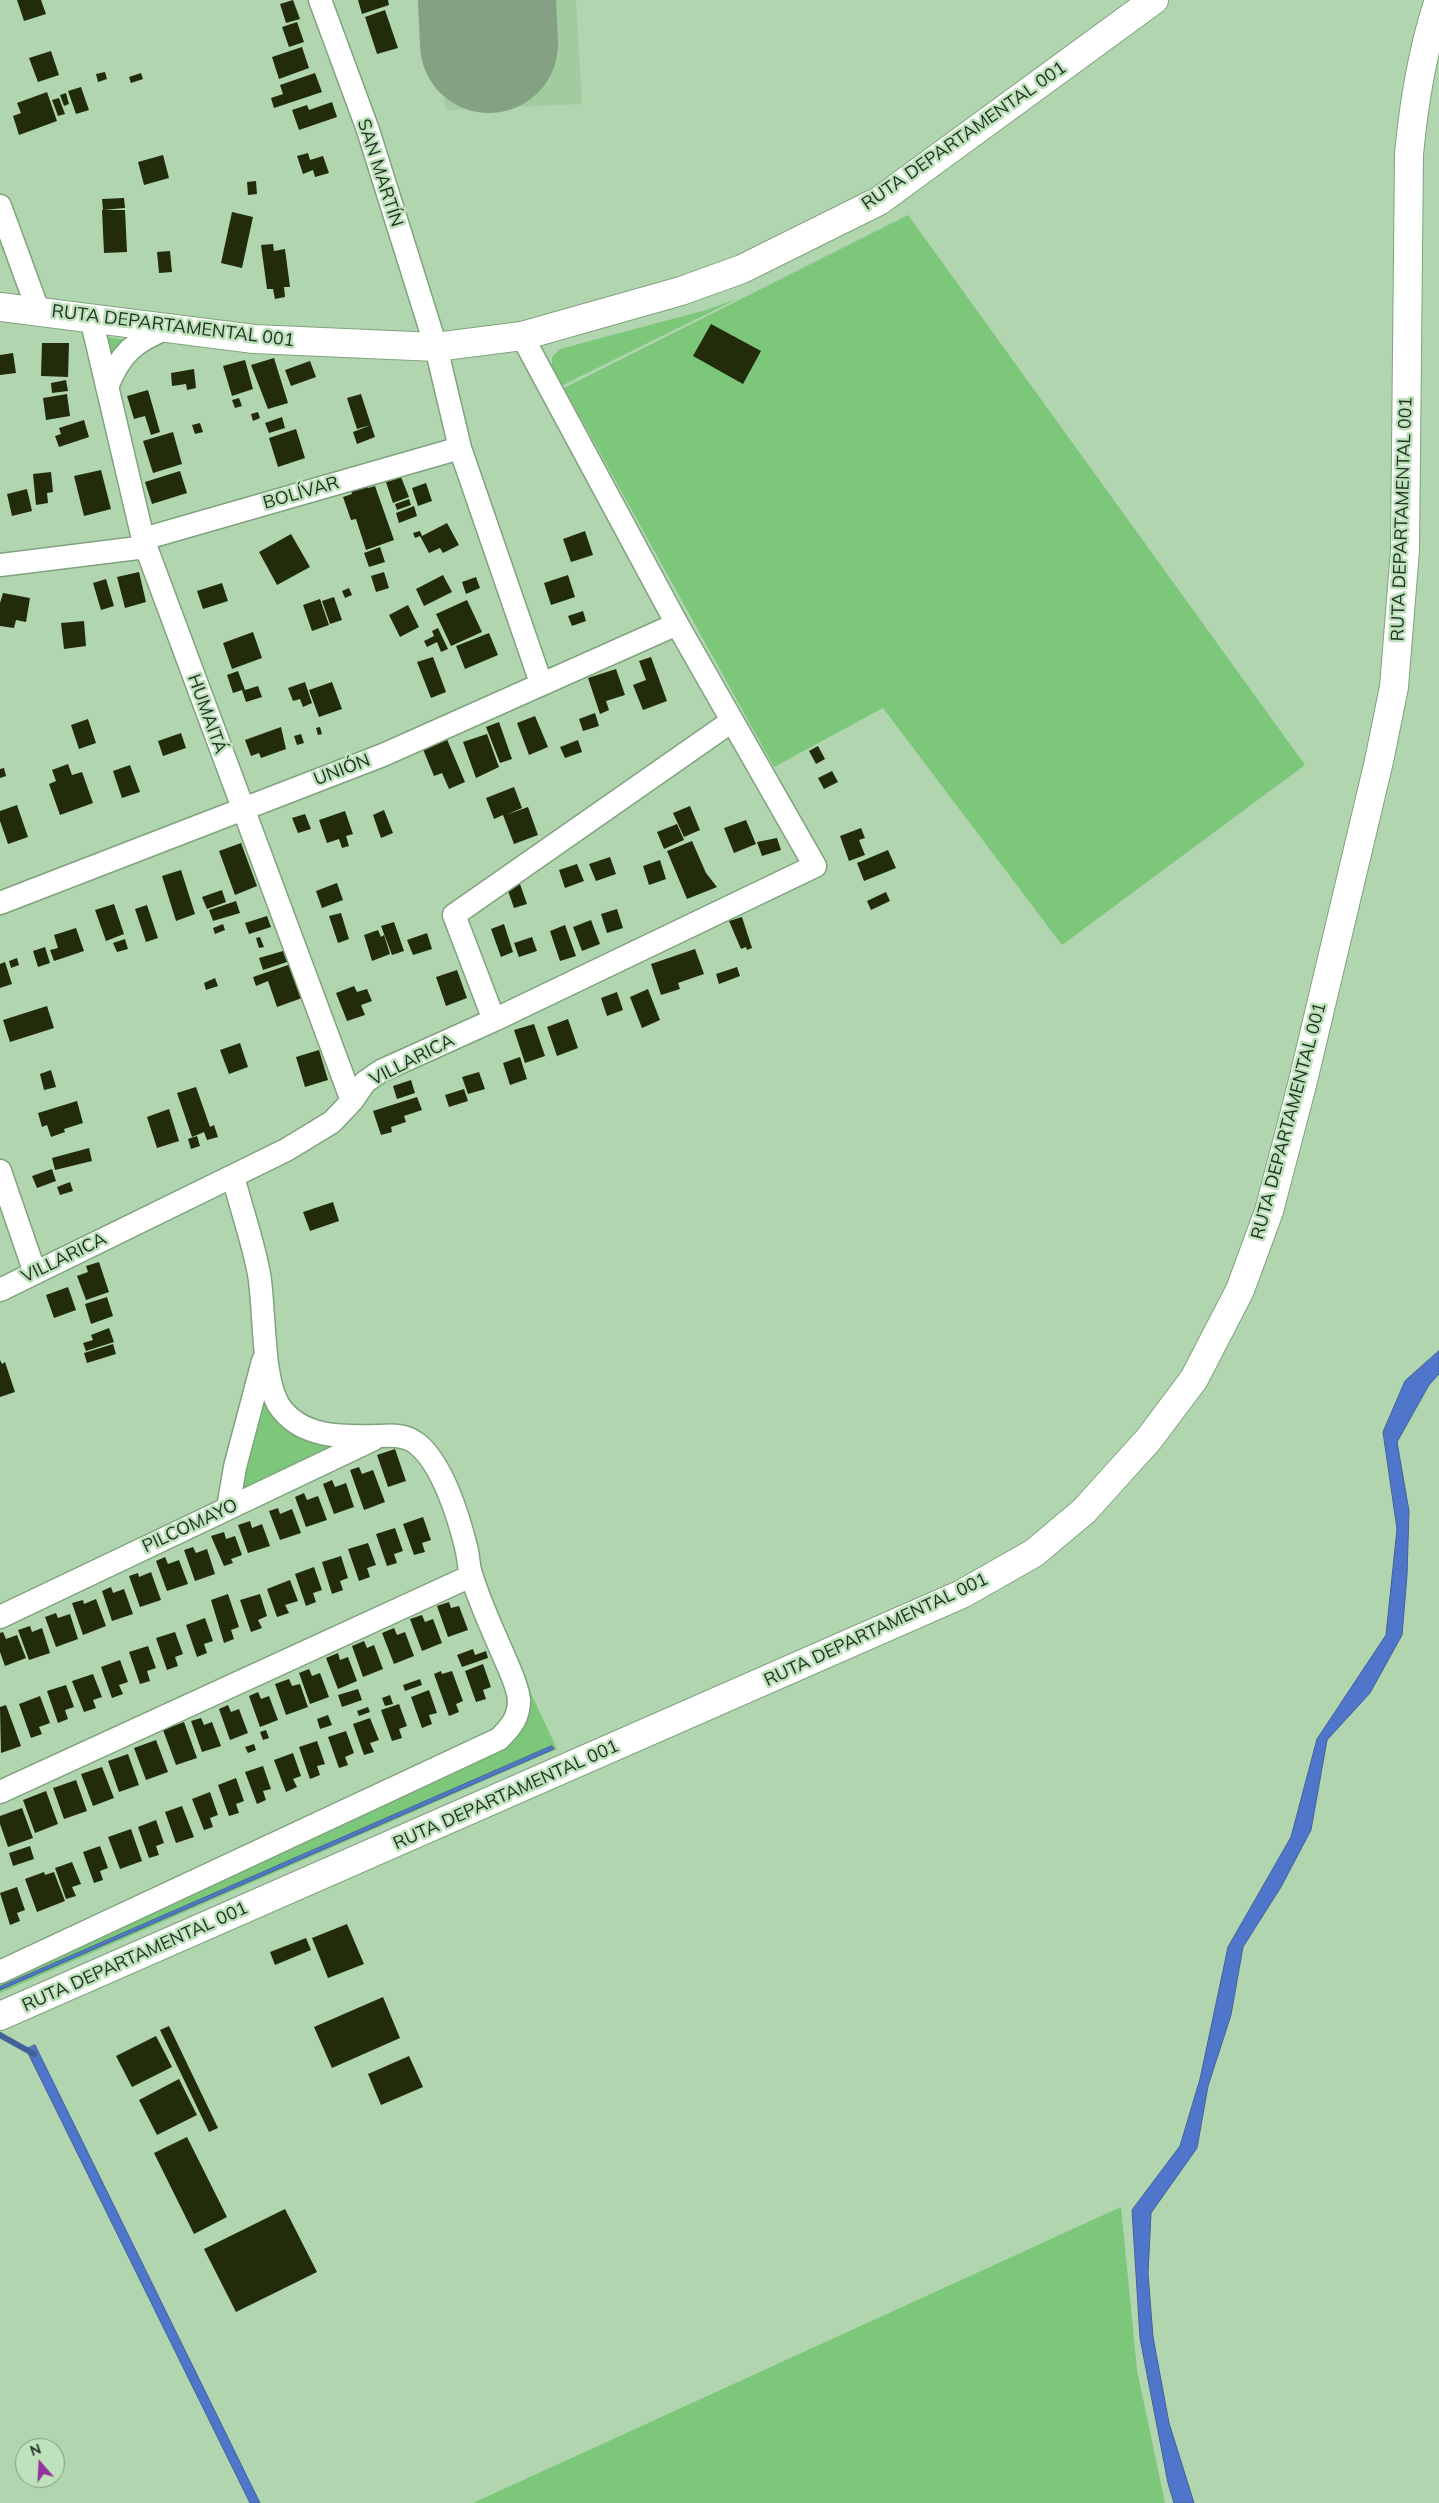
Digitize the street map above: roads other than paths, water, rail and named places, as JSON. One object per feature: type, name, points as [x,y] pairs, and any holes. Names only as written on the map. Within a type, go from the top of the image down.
[{"type":"street","name":"SAN MARTÍN","points":[[320,0],[368,130],[436,347],[460,448],[541,683]]},
{"type":"street","name":"RUTA DEPARTAMENTAL 001","points":[[0,307],[38,310],[254,339],[436,347],[522,336],[681,291],[742,269],[879,200],[1154,0]]},
{"type":"street","name":"RUTA DEPARTAMENTAL 001","points":[[0,2016],[962,1594],[1034,1553],[1084,1511],[1149,1439],[1194,1379],[1240,1290],[1269,1211],[1304,1075],[1379,761],[1394,687],[1405,550],[1409,154],[1414,100],[1428,33],[1439,0]]},
{"type":"street","points":[[0,206],[38,310]]},
{"type":"street","name":"HUMAITÁ","points":[[90,318],[144,543],[352,1101]]},
{"type":"street","points":[[107,387],[115,367],[129,349],[146,336],[168,328]]},
{"type":"street","points":[[494,1020],[454,915],[732,721],[677,624],[522,336]]},
{"type":"street","name":"BOLÍVAR","points":[[0,565],[144,543],[460,448]]},
{"type":"street","name":"UNIÓN","points":[[0,903],[383,755],[677,624]]},
{"type":"street","name":"VILLARICA","points":[[0,1290],[286,1150],[332,1122],[352,1101],[365,1082],[381,1071],[494,1020],[814,866],[732,721]]},
{"type":"street","points":[[0,1171],[35,1273]]},
{"type":"street","points":[[0,1972],[499,1739],[515,1723],[519,1700],[514,1681],[471,1576],[466,1548],[455,1509],[433,1464],[417,1443],[408,1438],[394,1435],[341,1436],[310,1431],[296,1425],[287,1417],[277,1403],[270,1386],[259,1274],[233,1176]]},
{"type":"street","points":[[228,1508],[243,1432],[267,1348]]},
{"type":"street","name":"PILCOMAYO","points":[[0,1617],[381,1436]]},
{"type":"street","points":[[0,1792],[471,1576]]},
{"type":"water","points":[[1439,1351],[1439,1374],[1429,1385],[1397,1442],[1409,1511],[1407,1575],[1402,1635],[1370,1693],[1327,1740],[1311,1830],[1281,1887],[1243,1947],[1231,2015],[1208,2086],[1197,2148],[1151,2213],[1148,2273],[1153,2337],[1169,2423],[1194,2503],[1174,2503],[1168,2483],[1140,2338],[1132,2210],[1180,2146],[1200,2079],[1228,1947],[1291,1837],[1317,1739],[1386,1635],[1397,1529],[1383,1432],[1405,1381]]},
{"type":"water","points":[[552,1746],[554,1749],[0,1990],[0,1987]]},
{"type":"water","points":[[35,2045],[260,2503],[250,2503],[26,2049]]},
{"type":"waterway","points":[[0,2035],[34,2054]]}]
